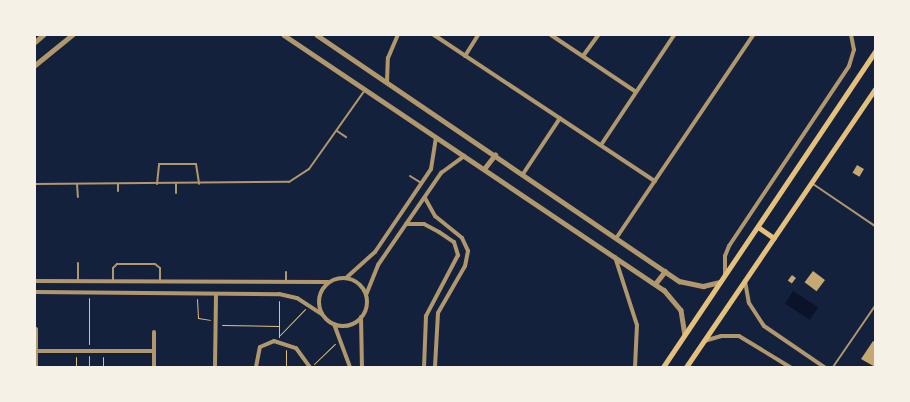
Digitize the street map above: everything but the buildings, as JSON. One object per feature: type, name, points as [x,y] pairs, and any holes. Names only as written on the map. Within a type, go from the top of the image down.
[{"type":"main road","points":[[663,367],[875,50]]},
{"type":"main road","points":[[686,367],[875,89]]},
{"type":"main road","points":[[758,227],[774,238]]},
{"type":"street","points":[[35,42],[43,35]]},
{"type":"street","points":[[35,65],[72,35]]},
{"type":"street","points":[[284,35],[655,284],[678,304],[685,323],[684,336]]},
{"type":"street","points":[[317,35],[617,237],[664,271],[691,285],[703,286],[721,281]]},
{"type":"street","points":[[387,82],[388,58],[398,35]]},
{"type":"street","points":[[434,35],[655,181]]},
{"type":"street","points":[[465,56],[478,35]]},
{"type":"street","points":[[551,35],[636,92]]},
{"type":"street","points":[[583,56],[598,35]]},
{"type":"street","points":[[601,145],[674,35]]},
{"type":"street","points":[[617,237],[754,35]]},
{"type":"street","points":[[726,275],[724,256],[729,246],[849,66],[854,50],[851,35]]},
{"type":"street","points":[[523,174],[560,118]]},
{"type":"street","points":[[35,281],[328,282],[346,278],[375,252],[431,169],[436,137]]},
{"type":"street","points":[[484,169],[495,155]]},
{"type":"street","points":[[362,367],[361,317],[366,306],[366,295],[378,265],[445,168],[464,156]]},
{"type":"street","points":[[425,198],[435,216],[462,238],[468,251],[466,266],[438,313],[435,367]]},
{"type":"street","points":[[406,224],[424,224],[439,232],[454,242],[458,255],[426,316],[424,367]]},
{"type":"street","points":[[615,257],[637,325],[635,367]]},
{"type":"street","points":[[655,284],[664,271]]},
{"type":"street","points":[[346,278],[360,285],[366,295]]},
{"type":"street","points":[[67,281],[67,292]]},
{"type":"street","points":[[745,281],[749,303],[764,326],[824,367]]},
{"type":"street","points":[[243,282],[243,294]]},
{"type":"street","points":[[322,314],[319,297],[328,282]]},
{"type":"street","points":[[35,292],[279,294],[309,305],[334,324],[341,338],[350,367]]},
{"type":"street","points":[[215,367],[216,294]]},
{"type":"street","points":[[334,324],[349,325],[361,317]]},
{"type":"street","points":[[36,329],[36,367]]},
{"type":"street","points":[[154,332],[154,367]]},
{"type":"street","points":[[704,341],[727,335],[744,338],[790,367]]},
{"type":"street","points":[[256,367],[260,347],[279,338],[301,353],[311,367]]},
{"type":"street","points":[[36,351],[154,351]]},
{"type":"lane","points":[[35,184],[289,182],[309,169],[366,89]]},
{"type":"lane","points":[[336,131],[346,137]]},
{"type":"lane","points":[[157,184],[158,165],[196,164],[199,184]]},
{"type":"lane","points":[[410,176],[422,183]]},
{"type":"lane","points":[[811,182],[875,226]]},
{"type":"lane","points":[[77,184],[78,197]]},
{"type":"lane","points":[[118,184],[118,191]]},
{"type":"lane","points":[[176,184],[176,193]]},
{"type":"lane","points":[[78,263],[78,281]]},
{"type":"lane","points":[[113,281],[113,268],[117,264],[156,264],[160,268],[160,282]]},
{"type":"lane","points":[[286,272],[286,282]]},
{"type":"lane","points":[[833,367],[875,306]]},
{"type":"path","points":[[89,293],[89,367]]},
{"type":"path","points":[[197,294],[198,318],[215,323],[279,326]]},
{"type":"path","points":[[279,294],[279,338]]},
{"type":"path","points":[[279,338],[309,305]]},
{"type":"path","points":[[311,367],[341,338]]},
{"type":"path","points":[[285,342],[286,367]]},
{"type":"path","points":[[76,351],[76,367]]},
{"type":"path","points":[[103,351],[103,367]]},
{"type":"water","points":[[793,291],[818,307],[810,320],[785,304]]}]
